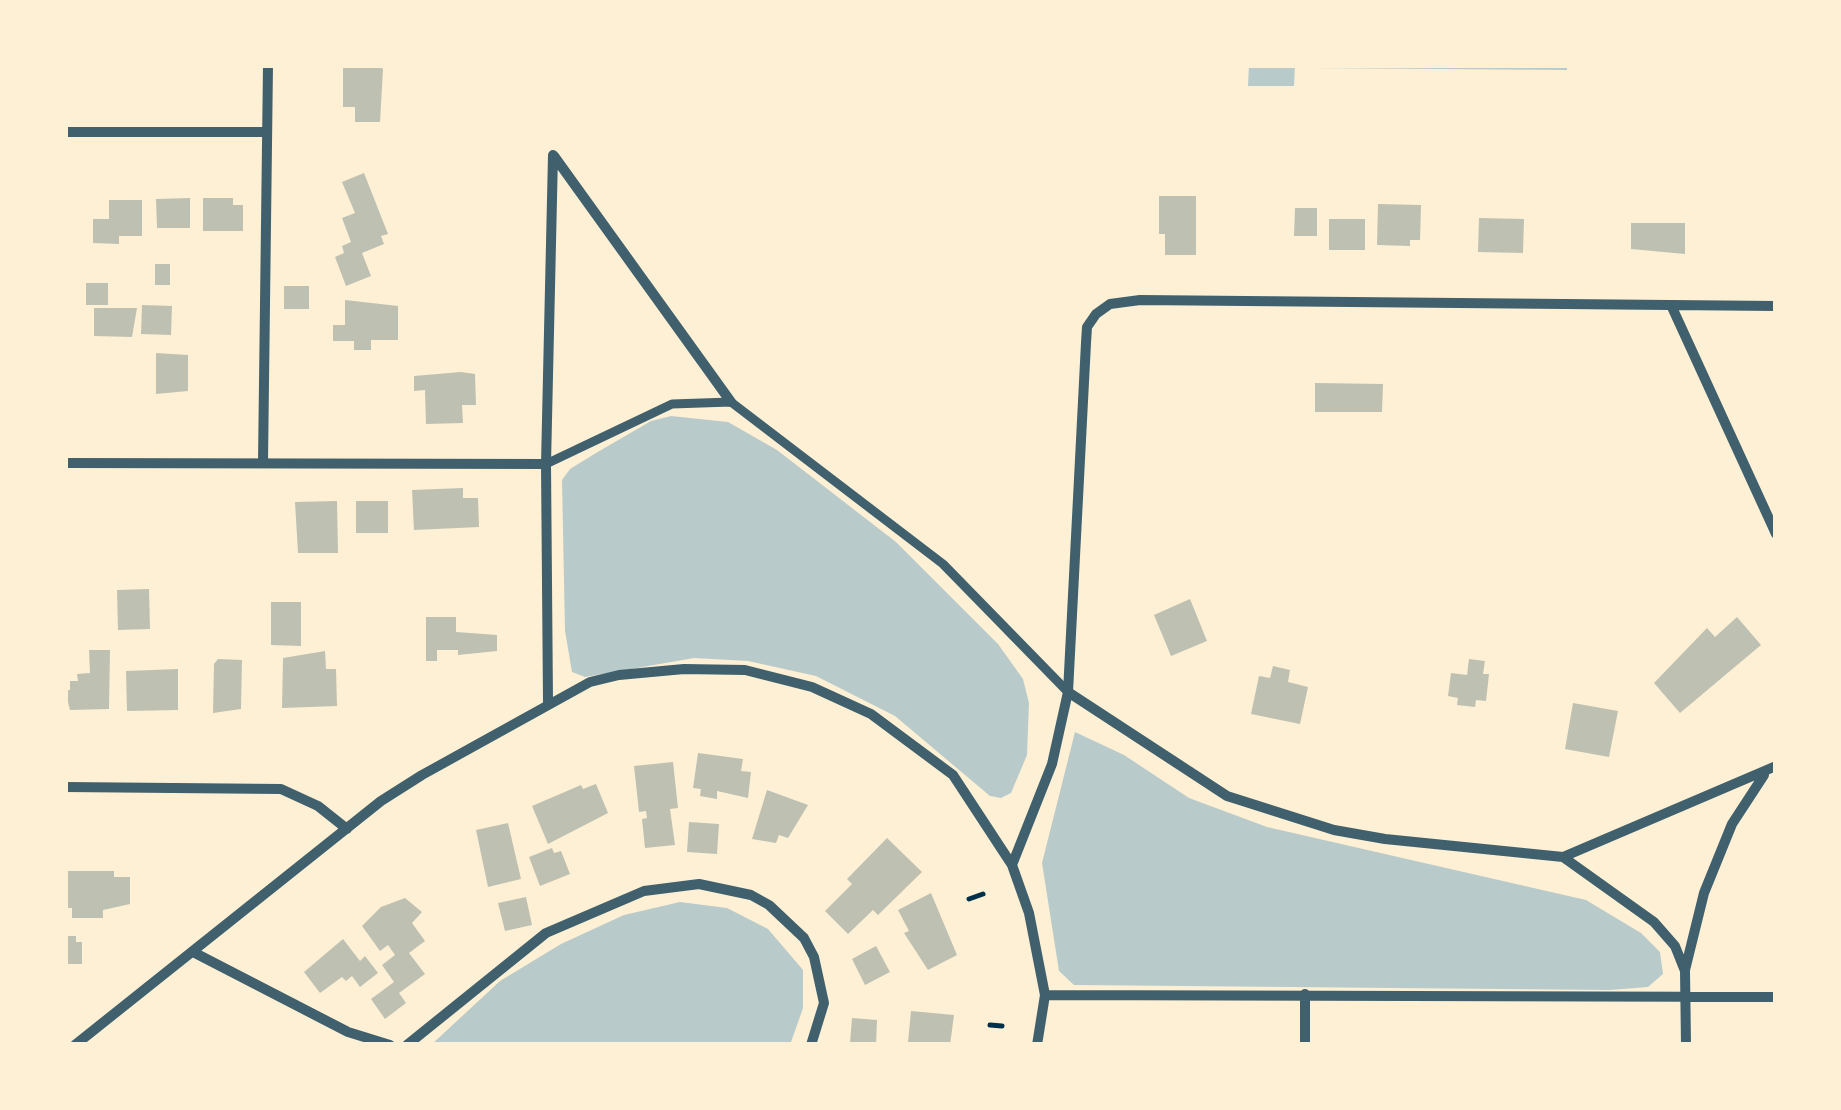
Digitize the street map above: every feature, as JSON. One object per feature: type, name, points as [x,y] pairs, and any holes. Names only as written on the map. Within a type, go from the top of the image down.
[{"type":"street","points":[[263,462],[268,65]]},
{"type":"street","points":[[65,132],[268,132]]},
{"type":"street","points":[[548,702],[546,464],[554,155],[731,402],[943,564],[1068,692],[1188,775],[1227,796],[1278,814],[1385,839],[1563,857],[1776,766]]},
{"type":"street","points":[[1012,865],[1052,764],[1068,692],[1086,343],[1096,314],[1110,304],[1140,300],[1776,306]]},
{"type":"street","points":[[1671,305],[1776,534]]},
{"type":"street","points":[[65,463],[546,464],[672,404],[731,402]]},
{"type":"street","points":[[75,1045],[422,774],[548,702],[590,682],[644,672],[746,670],[812,687],[872,714],[953,775],[1012,865],[1029,913],[1045,995],[1037,1045]]},
{"type":"street","points":[[1686,1045],[1685,971],[1704,893],[1732,824],[1764,774]]},
{"type":"street","points":[[65,787],[278,789],[318,806],[347,829]]},
{"type":"street","points":[[1563,857],[1654,922],[1675,946],[1685,971]]},
{"type":"street","points":[[407,1045],[546,934],[644,891],[699,884],[751,895],[770,905],[804,938],[814,957],[824,1002],[811,1045]]},
{"type":"street","points":[[195,953],[348,1032],[390,1045]]},
{"type":"street","points":[[1305,994],[1305,1045]]},
{"type":"street","points":[[1045,995],[1776,997]]},
{"type":"path","points":[[969,899],[983,894]]},
{"type":"path","points":[[990,1025],[1002,1026]]},
{"type":"shaded area","points":[[1249,65],[1295,65],[1294,86],[1248,86]]},
{"type":"shaded area","points":[[1567,65],[1567,70],[1310,68]]},
{"type":"shaded area","points":[[671,416],[728,422],[777,450],[896,542],[998,644],[1023,679],[1029,703],[1027,755],[1011,793],[1001,798],[990,796],[895,716],[816,676],[748,661],[694,658],[585,677],[572,672],[565,631],[562,480],[570,469],[596,453],[651,421]]},
{"type":"shaded area","points":[[1075,732],[1124,755],[1189,798],[1267,827],[1586,900],[1641,933],[1660,952],[1663,974],[1648,987],[1610,990],[1074,985],[1059,971],[1042,863]]},
{"type":"shaded area","points":[[680,902],[727,908],[768,929],[803,970],[803,1008],[790,1045],[431,1045],[500,981],[561,944],[624,915]]},
{"type":"building","points":[[343,65],[378,65],[383,69],[380,122],[355,122],[355,107],[343,107]]},
{"type":"building","points":[[364,173],[388,234],[381,236],[384,244],[362,253],[371,276],[346,286],[335,257],[344,253],[342,246],[351,242],[342,218],[355,213],[342,182]]},
{"type":"building","points":[[1159,196],[1196,196],[1196,255],[1165,255],[1165,234],[1159,234]]},
{"type":"building","points":[[190,198],[190,228],[157,228],[156,199]]},
{"type":"building","points":[[203,198],[233,198],[233,205],[243,205],[243,231],[203,231]]},
{"type":"building","points":[[109,200],[142,200],[142,236],[119,236],[119,244],[93,243],[93,219],[109,219]]},
{"type":"building","points":[[1378,204],[1421,205],[1420,240],[1410,240],[1410,246],[1377,245]]},
{"type":"building","points":[[1295,208],[1317,208],[1317,236],[1294,236]]},
{"type":"building","points":[[1479,218],[1524,219],[1523,253],[1478,252]]},
{"type":"building","points":[[1329,219],[1365,219],[1365,250],[1329,250]]},
{"type":"building","points":[[1631,223],[1685,223],[1685,254],[1631,249]]},
{"type":"building","points":[[155,264],[170,264],[170,285],[155,285]]},
{"type":"building","points":[[86,283],[108,283],[108,305],[86,305]]},
{"type":"building","points":[[284,286],[309,286],[309,309],[284,309]]},
{"type":"building","points":[[345,300],[398,306],[398,340],[371,340],[371,350],[354,350],[354,341],[333,341],[333,325],[345,325]]},
{"type":"building","points":[[142,305],[172,306],[171,335],[141,334]]},
{"type":"building","points":[[94,308],[137,308],[132,337],[94,336]]},
{"type":"building","points":[[156,353],[188,355],[188,391],[156,394]]},
{"type":"building","points":[[475,374],[476,405],[462,405],[463,423],[426,424],[425,390],[414,391],[414,376]]},
{"type":"building","points":[[1315,383],[1383,384],[1382,412],[1315,412]]},
{"type":"building","points":[[463,488],[463,498],[478,498],[479,527],[414,530],[412,490]]},
{"type":"building","points":[[337,501],[338,553],[298,553],[295,502]]},
{"type":"building","points":[[356,501],[388,501],[388,533],[356,533]]},
{"type":"building","points":[[149,589],[150,629],[118,630],[117,590]]},
{"type":"building","points":[[1190,599],[1207,641],[1171,656],[1154,615]]},
{"type":"building","points":[[271,602],[301,602],[301,646],[271,645]]},
{"type":"building","points":[[426,617],[456,617],[456,632],[497,635],[497,651],[458,655],[458,650],[437,650],[437,661],[426,661]]},
{"type":"building","points":[[1737,617],[1761,645],[1680,713],[1654,683],[1707,628],[1715,637]]},
{"type":"building","points":[[89,650],[110,650],[109,709],[70,710],[65,690],[70,690],[70,681],[78,681],[77,674],[90,673]]},
{"type":"building","points":[[325,651],[326,669],[336,669],[337,706],[282,708],[283,658]]},
{"type":"building","points":[[218,659],[242,660],[241,709],[213,713],[214,664]]},
{"type":"building","points":[[1469,659],[1485,661],[1483,674],[1489,674],[1486,701],[1476,700],[1475,707],[1457,705],[1458,698],[1448,696],[1451,673],[1467,675]]},
{"type":"building","points":[[1273,666],[1290,670],[1288,682],[1308,687],[1300,724],[1251,714],[1259,676],[1270,678]]},
{"type":"building","points":[[178,669],[178,710],[127,711],[126,671]]},
{"type":"building","points":[[1573,703],[1618,711],[1609,757],[1565,749]]},
{"type":"building","points":[[698,753],[743,759],[741,771],[751,772],[748,798],[717,791],[717,799],[700,796],[701,789],[693,788]]},
{"type":"building","points":[[673,762],[678,808],[670,809],[675,845],[645,848],[642,819],[647,818],[646,811],[639,812],[634,766]]},
{"type":"building","points":[[596,784],[608,813],[548,844],[532,806],[581,785],[583,789]]},
{"type":"building","points":[[767,790],[808,805],[788,838],[779,835],[776,843],[752,839]]},
{"type":"building","points":[[689,822],[719,824],[717,854],[687,852]]},
{"type":"building","points":[[508,823],[521,879],[488,887],[476,830]]},
{"type":"building","points":[[887,838],[922,872],[878,915],[873,910],[848,934],[825,911],[852,884],[847,879]]},
{"type":"building","points":[[552,848],[554,853],[561,851],[570,874],[540,886],[529,857]]},
{"type":"building","points":[[65,871],[114,871],[114,877],[130,877],[130,904],[103,910],[103,918],[72,918],[72,908],[65,908]]},
{"type":"building","points":[[931,893],[957,955],[928,970],[904,933],[909,931],[898,910]]},
{"type":"building","points":[[526,897],[532,925],[505,931],[498,903]]},
{"type":"building","points":[[405,898],[422,912],[412,923],[425,941],[409,953],[425,974],[399,993],[406,1003],[385,1019],[371,999],[394,982],[382,965],[395,955],[388,945],[380,951],[362,926],[381,907]]},
{"type":"building","points":[[65,936],[76,936],[76,942],[82,942],[82,964],[65,964]]},
{"type":"building","points":[[343,939],[360,961],[365,956],[378,973],[360,987],[352,976],[346,981],[342,977],[320,993],[304,972]]},
{"type":"building","points":[[876,946],[890,972],[865,985],[852,959]]},
{"type":"building","points":[[911,1011],[954,1015],[950,1045],[908,1042]]},
{"type":"building","points":[[852,1018],[877,1020],[876,1045],[850,1043]]}]
